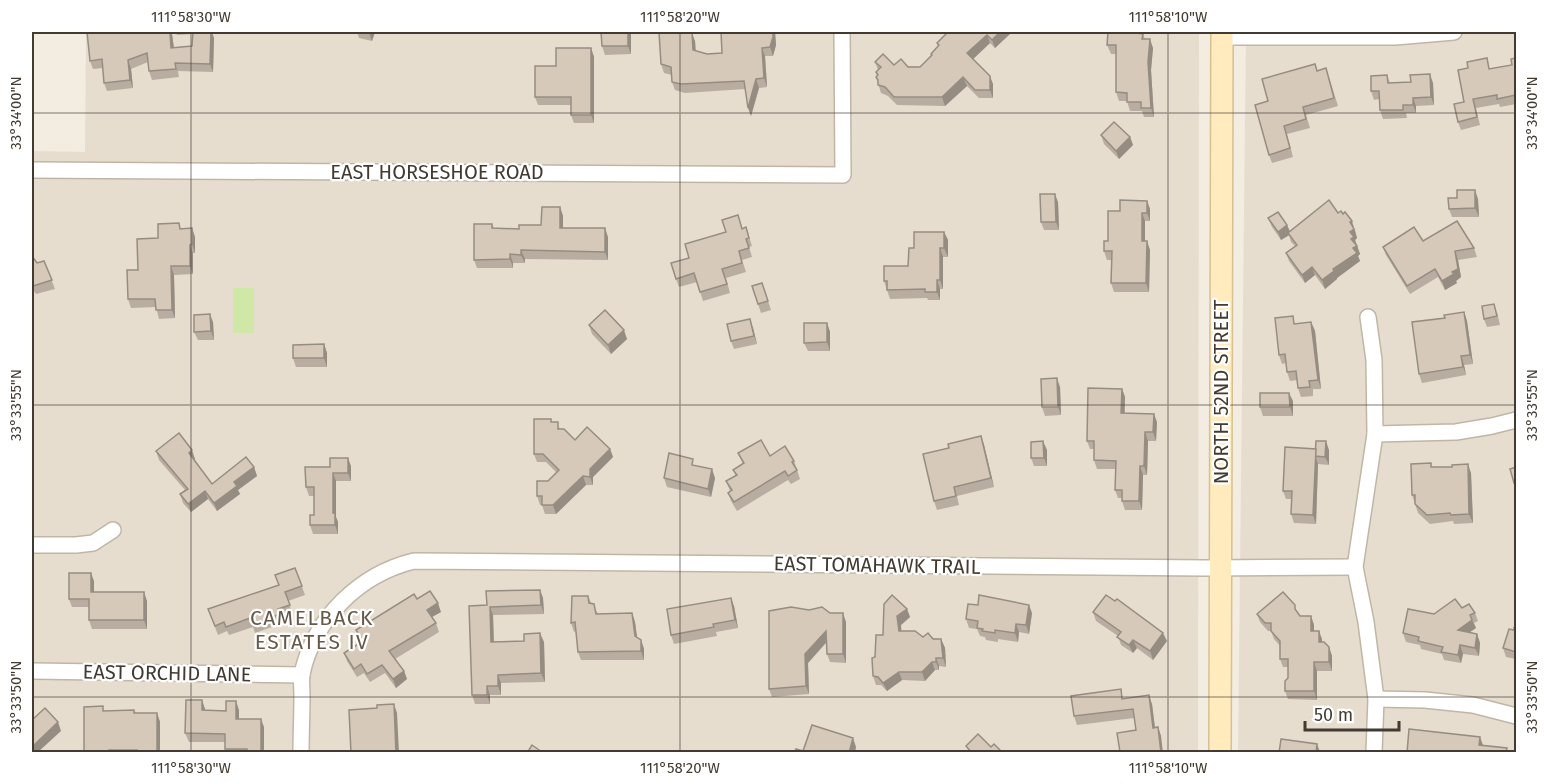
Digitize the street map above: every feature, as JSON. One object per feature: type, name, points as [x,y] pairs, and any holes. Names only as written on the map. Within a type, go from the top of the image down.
[{"type":"street","name":"EAST HORSESHOE ROAD","points":[[32,170],[843,175],[842,32]]},
{"type":"street","points":[[1222,34],[1395,37],[1454,32]]},
{"type":"street","name":"NORTH 52ND STREET","points":[[1220,753],[1222,34]]},
{"type":"street","points":[[1368,317],[1374,360],[1375,434],[1355,567],[1366,622],[1376,699],[1374,753]]},
{"type":"street","points":[[1375,434],[1456,432],[1516,420]]},
{"type":"street","points":[[32,545],[93,543],[113,530]]},
{"type":"street","name":"EAST TOMAHAWK TRAIL","points":[[301,753],[302,675],[312,644],[328,617],[347,596],[363,583],[399,565],[429,560],[1221,568],[1355,567]]},
{"type":"street","name":"EAST ORCHID LANE","points":[[32,671],[302,675]]},
{"type":"street","points":[[1376,699],[1425,700],[1463,704],[1516,716]]},
{"type":"shaded area","points":[[86,32],[1199,32],[1198,752],[32,752],[32,151],[85,152]]},
{"type":"shaded area","points":[[1246,32],[1516,32],[1516,752],[1238,752]]},
{"type":"green space","points":[[233,288],[254,288],[254,333],[233,333]]},
{"type":"building","points":[[87,32],[170,32],[171,48],[192,46],[193,32],[211,32],[210,64],[175,63],[176,69],[149,71],[147,53],[128,60],[130,80],[104,83],[102,59],[90,61]]},
{"type":"building","points":[[601,32],[628,32],[628,46],[602,46]]},
{"type":"building","points":[[659,32],[692,33],[693,50],[707,54],[722,53],[721,32],[773,32],[770,47],[762,48],[764,78],[756,79],[748,108],[744,81],[681,84],[672,82],[671,67],[661,64]]},
{"type":"building","points":[[948,32],[1000,32],[992,40],[987,35],[967,53],[990,76],[990,90],[975,90],[963,77],[942,97],[894,97],[885,87],[878,85],[876,72],[881,67],[875,62],[883,54],[894,65],[901,59],[908,67],[920,67],[932,55],[939,45],[937,43]]},
{"type":"building","points":[[1108,32],[1137,32],[1143,34],[1142,39],[1150,39],[1148,62],[1151,108],[1141,108],[1141,102],[1127,102],[1127,93],[1116,92],[1116,45],[1107,45]]},
{"type":"building","points":[[556,48],[591,48],[591,115],[571,115],[571,97],[535,97],[535,66],[556,66]]},
{"type":"building","points":[[1487,58],[1489,69],[1512,65],[1511,59],[1516,58],[1516,95],[1497,99],[1497,95],[1473,99],[1477,117],[1458,122],[1454,104],[1464,102],[1458,70],[1468,68],[1467,62]]},
{"type":"building","points":[[1315,64],[1317,71],[1326,68],[1334,98],[1303,107],[1306,119],[1284,126],[1290,148],[1269,155],[1255,105],[1268,101],[1262,79]]},
{"type":"building","points":[[1430,74],[1431,97],[1413,98],[1413,105],[1403,105],[1403,110],[1380,110],[1379,91],[1371,91],[1371,76],[1387,75],[1388,83],[1411,82],[1410,75]]},
{"type":"building","points":[[1114,122],[1130,137],[1116,151],[1101,135]]},
{"type":"building","points":[[1457,190],[1475,190],[1475,208],[1449,209],[1448,198],[1457,198]]},
{"type":"building","points":[[1040,194],[1055,194],[1056,222],[1041,222]]},
{"type":"building","points":[[1120,200],[1147,201],[1147,213],[1142,213],[1142,241],[1147,241],[1146,283],[1111,283],[1112,251],[1104,251],[1104,241],[1108,241],[1108,211],[1120,211]]},
{"type":"building","points":[[1329,200],[1338,213],[1345,212],[1352,221],[1350,222],[1354,229],[1350,232],[1354,237],[1351,239],[1357,246],[1353,248],[1357,253],[1333,269],[1334,271],[1322,280],[1312,267],[1302,275],[1286,253],[1297,245],[1288,233]]},
{"type":"building","points":[[542,207],[560,207],[560,228],[605,228],[605,252],[521,250],[521,255],[510,254],[510,259],[474,260],[474,224],[492,224],[492,228],[519,229],[519,225],[541,225]]},
{"type":"building","points":[[1278,212],[1287,225],[1278,232],[1268,218]]},
{"type":"building","points":[[738,215],[742,229],[746,227],[749,248],[739,251],[742,263],[722,269],[727,284],[700,292],[694,273],[676,279],[671,263],[689,258],[685,244],[726,232],[722,220]]},
{"type":"building","points":[[1457,221],[1474,248],[1455,251],[1458,269],[1442,281],[1435,269],[1407,286],[1383,247],[1414,227],[1423,241]]},
{"type":"building","points":[[179,223],[180,229],[192,228],[192,244],[190,245],[190,266],[171,266],[172,310],[156,310],[155,299],[128,299],[127,270],[138,270],[137,239],[158,238],[158,224]]},
{"type":"building","points":[[914,232],[944,232],[944,248],[940,248],[940,280],[937,280],[937,292],[925,292],[925,289],[887,290],[887,281],[884,281],[884,266],[908,266],[909,248],[914,248]]},
{"type":"building","points":[[32,256],[37,263],[44,261],[52,280],[33,286]]},
{"type":"building","points":[[762,283],[768,301],[758,304],[752,286]]},
{"type":"building","points":[[1494,304],[1497,316],[1484,319],[1482,306]]},
{"type":"building","points":[[605,310],[624,330],[608,345],[589,325]]},
{"type":"building","points":[[1464,312],[1470,355],[1461,356],[1463,367],[1419,374],[1412,322],[1445,318],[1444,315]]},
{"type":"building","points":[[210,314],[211,331],[194,332],[194,315]]},
{"type":"building","points":[[1293,316],[1294,324],[1311,322],[1318,380],[1309,381],[1310,387],[1298,388],[1296,371],[1287,372],[1285,354],[1279,355],[1275,318]]},
{"type":"building","points":[[750,319],[754,336],[731,341],[727,324]]},
{"type":"building","points":[[804,323],[827,323],[827,342],[804,343]]},
{"type":"building","points":[[324,344],[324,358],[293,358],[293,345]]},
{"type":"building","points":[[1057,378],[1058,407],[1042,407],[1041,379]]},
{"type":"building","points":[[1088,388],[1122,389],[1121,413],[1154,414],[1153,432],[1145,432],[1144,466],[1140,466],[1139,501],[1122,501],[1122,490],[1115,490],[1116,461],[1094,460],[1094,441],[1087,441]]},
{"type":"building","points":[[1260,393],[1289,393],[1290,407],[1260,407]]},
{"type":"building","points":[[534,419],[551,419],[551,422],[558,422],[558,429],[564,429],[575,440],[587,427],[610,449],[590,469],[590,477],[583,476],[553,505],[542,505],[542,496],[537,496],[537,481],[548,481],[559,470],[543,454],[534,454]]},
{"type":"building","points":[[179,433],[192,450],[189,453],[212,484],[246,457],[254,467],[234,482],[237,486],[214,503],[205,491],[188,504],[180,494],[188,489],[156,451]]},
{"type":"building","points":[[981,436],[991,478],[954,487],[956,496],[934,501],[923,454],[949,448],[948,444]]},
{"type":"building","points":[[761,440],[770,456],[785,446],[797,470],[788,476],[785,471],[734,502],[728,493],[732,490],[726,481],[737,475],[733,470],[744,463],[738,453]]},
{"type":"building","points":[[1043,441],[1044,458],[1031,458],[1031,442]]},
{"type":"building","points":[[1316,441],[1326,441],[1325,457],[1315,456]]},
{"type":"building","points":[[1285,447],[1316,449],[1313,515],[1291,514],[1292,491],[1283,491]]},
{"type":"building","points":[[669,453],[693,459],[692,465],[712,469],[708,489],[664,478]]},
{"type":"building","points":[[330,458],[348,458],[348,473],[333,473],[335,525],[310,525],[310,515],[314,515],[314,487],[306,487],[305,467],[330,467]]},
{"type":"building","points":[[1431,463],[1431,467],[1468,464],[1469,514],[1427,515],[1415,504],[1415,495],[1412,495],[1411,464]]},
{"type":"building","points":[[1516,467],[1516,482],[1514,483],[1510,469]]},
{"type":"building","points":[[295,568],[302,586],[285,592],[290,605],[278,609],[280,614],[252,625],[250,618],[226,627],[224,622],[215,626],[208,609],[279,585],[275,575]]},
{"type":"building","points":[[69,573],[91,573],[91,592],[144,592],[144,620],[89,620],[89,599],[69,599]]},
{"type":"building","points":[[540,590],[541,605],[490,607],[491,642],[524,641],[524,634],[540,633],[541,673],[498,675],[498,686],[487,686],[487,695],[472,695],[469,606],[487,605],[486,591]]},
{"type":"building","points":[[430,591],[438,603],[427,610],[436,623],[389,651],[404,671],[393,679],[382,665],[367,674],[361,664],[354,669],[344,653],[363,641],[356,630],[414,594],[417,599]]},
{"type":"building","points":[[1283,592],[1295,605],[1300,616],[1311,616],[1311,631],[1319,631],[1319,642],[1324,642],[1329,647],[1329,662],[1314,662],[1314,691],[1285,691],[1288,659],[1280,659],[1280,641],[1271,631],[1271,623],[1265,623],[1257,614]]},
{"type":"building","points":[[892,595],[907,609],[897,616],[899,631],[915,631],[923,637],[928,633],[933,639],[941,639],[943,658],[936,658],[936,662],[932,662],[922,672],[899,672],[883,683],[878,677],[873,676],[872,658],[875,657],[876,635],[883,635],[884,604]]},
{"type":"building","points":[[979,595],[1029,605],[1026,625],[1016,624],[1015,633],[995,630],[995,633],[977,628],[978,621],[966,619],[968,604],[978,605]]},
{"type":"building","points":[[1106,595],[1115,601],[1117,599],[1163,633],[1150,651],[1133,640],[1129,645],[1117,637],[1121,632],[1093,612]]},
{"type":"building","points":[[572,596],[588,596],[589,603],[594,604],[596,614],[632,613],[635,636],[641,640],[641,651],[578,652],[575,622],[571,623]]},
{"type":"building","points":[[731,598],[735,620],[713,624],[714,627],[671,635],[667,609]]},
{"type":"building","points":[[1455,599],[1462,608],[1469,604],[1475,613],[1470,615],[1472,620],[1458,630],[1477,634],[1475,648],[1460,645],[1458,655],[1441,652],[1443,647],[1418,641],[1419,637],[1403,633],[1408,609],[1434,614]]},
{"type":"building","points":[[791,607],[809,610],[822,607],[830,613],[843,613],[843,654],[827,654],[826,631],[805,654],[806,686],[769,689],[769,611]]},
{"type":"building","points":[[1509,629],[1514,630],[1516,629],[1516,652],[1503,648]]},
{"type":"building","points":[[1121,689],[1122,699],[1149,695],[1153,728],[1158,727],[1161,753],[1119,753],[1117,733],[1136,730],[1133,709],[1074,716],[1071,696]]},
{"type":"building","points":[[186,700],[202,700],[202,710],[226,711],[226,701],[236,701],[236,719],[261,719],[261,753],[247,753],[247,749],[225,749],[225,734],[185,733]]},
{"type":"building","points":[[394,704],[396,753],[351,753],[349,710]]},
{"type":"building","points":[[103,706],[103,711],[134,710],[134,713],[157,713],[157,753],[109,750],[109,753],[84,753],[84,707]]},
{"type":"building","points":[[45,708],[58,722],[32,747],[32,720]]},
{"type":"building","points":[[812,725],[853,738],[849,753],[794,753],[796,749],[803,751]]},
{"type":"building","points":[[1409,729],[1480,737],[1479,745],[1507,748],[1506,753],[1407,753]]},
{"type":"building","points":[[978,734],[991,747],[994,744],[1003,753],[972,753],[966,746]]},
{"type":"building","points":[[1281,739],[1317,744],[1316,753],[1279,753]]},
{"type":"building","points":[[532,745],[542,752],[527,753]]},
{"type":"district","name":"CAMELBACK ESTATES IV","points":[[312,630]]}]
